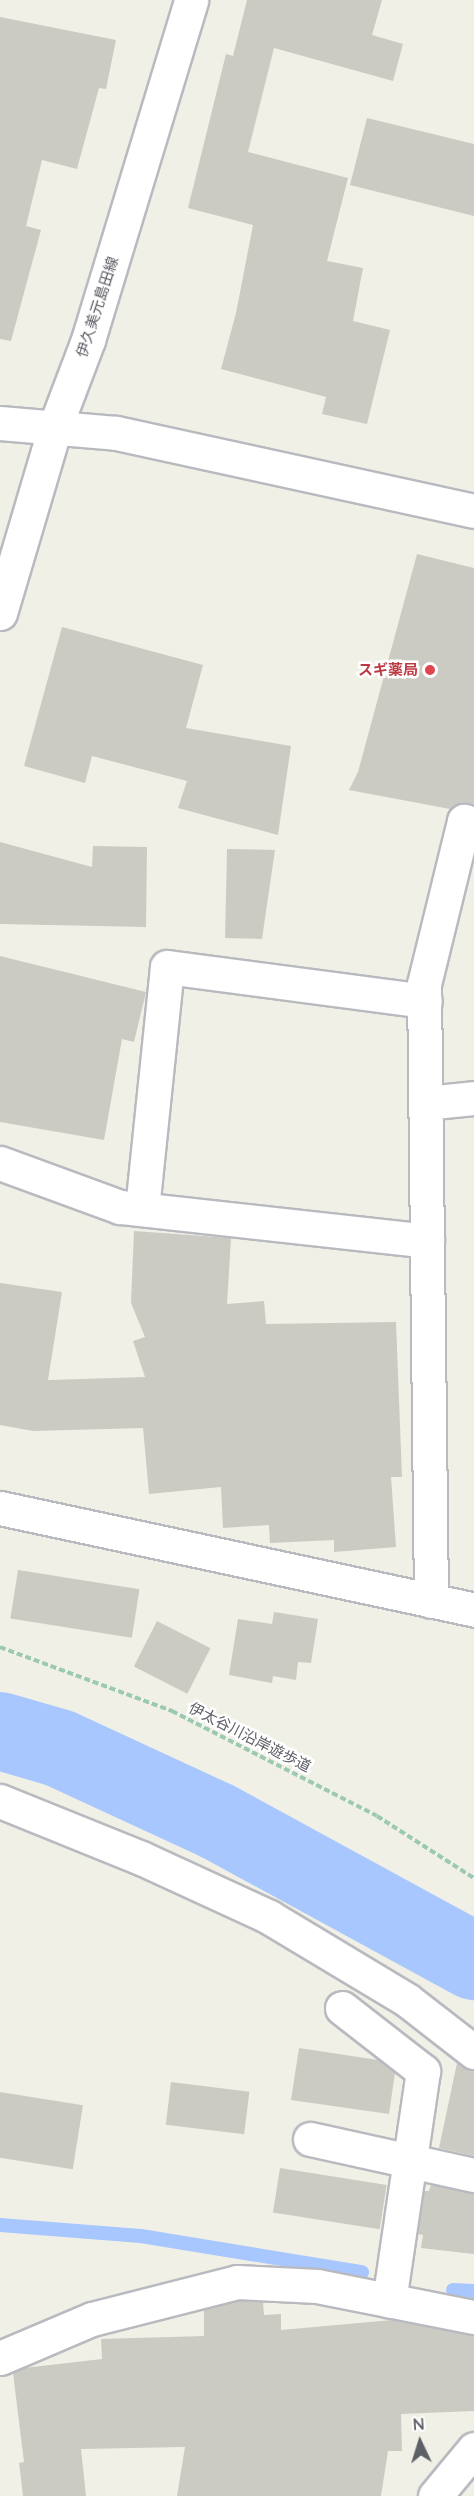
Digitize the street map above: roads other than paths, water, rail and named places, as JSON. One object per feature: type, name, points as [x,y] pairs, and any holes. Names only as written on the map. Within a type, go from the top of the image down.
[{"type":"street","name":"伊久美元島田線","points":[[0,613],[55,427],[88,340],[191,0]]},
{"type":"street","points":[[0,423],[116,433],[474,511]]},
{"type":"street","points":[[431,1601],[424,984],[464,821],[474,824]]},
{"type":"street","points":[[142,1209],[167,967],[425,1001]]},
{"type":"street","points":[[426,1103],[474,1098]]},
{"type":"street","points":[[0,1163],[120,1207],[427,1241]]},
{"type":"street","points":[[0,1508],[474,1610]]},
{"type":"street","points":[[0,1801],[141,1858],[269,1917],[407,2000],[474,2052]]},
{"type":"street","points":[[342,2008],[423,2071],[389,2300]]},
{"type":"street","points":[[310,2139],[474,2175]]},
{"type":"street","points":[[0,2358],[92,2319],[237,2282],[317,2286],[474,2317]]},
{"type":"street","points":[[435,2496],[474,2449]]},
{"type":"waterway","points":[[0,1731],[59,1748],[217,1821],[474,1961]]},
{"type":"waterway","points":[[0,2225],[141,2236],[362,2272]]},
{"type":"waterway","points":[[453,2290],[474,2291]]},
{"type":"place","name":"スギ薬局","points":[[430,670]]}]
